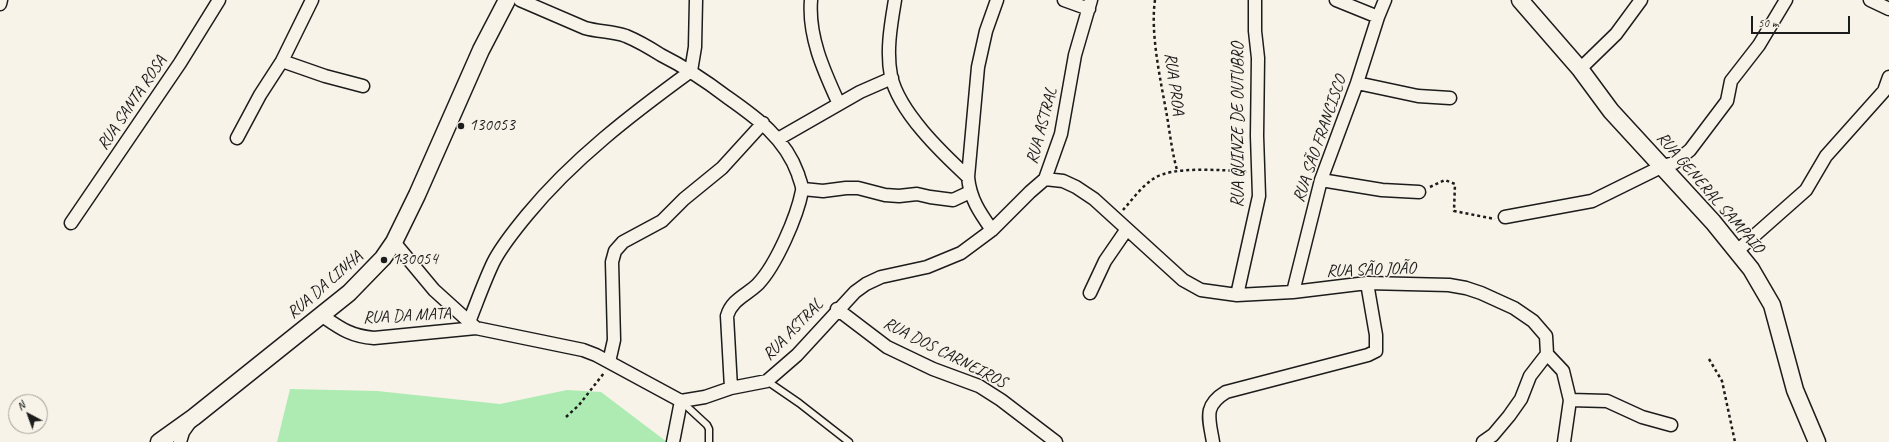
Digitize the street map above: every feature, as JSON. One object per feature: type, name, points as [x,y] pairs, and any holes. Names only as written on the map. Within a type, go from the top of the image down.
[{"type":"street","points":[[0,4],[2,0]]},
{"type":"street","name":"RUA SANTA ROSA","points":[[71,223],[180,63],[219,0]]},
{"type":"street","points":[[237,138],[260,95],[282,61],[312,0]]},
{"type":"street","name":"RUA DA LINHA","points":[[159,442],[176,438],[194,417],[349,293],[383,258],[394,242],[453,117],[481,50],[506,0]]},
{"type":"street","points":[[520,0],[585,28],[596,31],[609,31],[627,37],[691,71],[753,114],[763,123],[778,139],[796,170],[803,189],[790,227],[769,269],[758,284],[730,308],[727,316],[730,388]]},
{"type":"street","points":[[473,325],[494,262],[512,233],[547,191],[594,147],[640,108],[691,71],[695,47],[696,0]]},
{"type":"street","points":[[810,0],[810,14],[818,53],[839,104]]},
{"type":"street","points":[[895,0],[890,37],[890,63],[892,78],[904,105],[926,135],[948,159],[968,177]]},
{"type":"street","points":[[992,230],[978,210],[970,192],[968,177],[978,67],[986,31],[996,0]]},
{"type":"street","points":[[1064,0],[1090,4]]},
{"type":"street","name":"RUA QUINZE DE OUTUBRO","points":[[1236,295],[1256,215],[1259,196],[1257,136],[1258,58],[1255,31],[1255,0]]},
{"type":"street","points":[[1336,0],[1378,17]]},
{"type":"street","name":"RUA SÃO FRANCISCO","points":[[1293,292],[1321,180],[1385,0]]},
{"type":"street","name":"RUA GENERAL SAMPAIO","points":[[1520,0],[1580,69],[1611,110],[1663,166],[1750,268],[1772,305],[1795,390],[1818,442]]},
{"type":"street","points":[[1580,69],[1616,34],[1641,0]]},
{"type":"street","points":[[1505,217],[1592,201],[1663,166],[1674,163],[1690,150],[1727,101],[1731,81],[1759,45],[1786,0]]},
{"type":"street","points":[[1870,0],[1889,9]]},
{"type":"street","name":"RUA ASTRAL","points":[[681,401],[705,397],[730,388],[767,381],[797,355],[837,309],[866,284],[881,277],[927,267],[946,261],[976,243],[992,230],[1045,179],[1061,134],[1075,55],[1090,4]]},
{"type":"street","points":[[282,61],[325,76],[363,86]]},
{"type":"street","points":[[1737,251],[1806,190],[1826,156],[1884,92],[1889,77]]},
{"type":"street","points":[[778,139],[874,84],[892,78]]},
{"type":"street","points":[[1356,83],[1418,96],[1450,98]]},
{"type":"street","points":[[610,362],[614,340],[612,262],[615,251],[623,242],[662,221],[684,199],[722,168],[763,123]]},
{"type":"street","name":"RUA SÃO JOÃO","points":[[1045,179],[1058,180],[1076,187],[1094,199],[1193,287],[1201,290],[1236,295],[1293,292],[1366,283],[1450,285],[1466,288],[1480,293],[1514,308],[1533,321],[1546,336],[1547,354]]},
{"type":"street","points":[[1321,180],[1382,190],[1419,192]]},
{"type":"street","points":[[803,189],[823,191],[858,188],[885,195],[899,196],[917,194],[953,200],[970,192]]},
{"type":"street","points":[[1090,293],[1105,261],[1127,229]]},
{"type":"street","points":[[394,242],[434,290],[473,325],[582,350],[610,362],[681,401],[673,442]]},
{"type":"street","points":[[1212,442],[1208,417],[1209,409],[1218,397],[1226,392],[1368,355],[1376,351],[1376,335],[1366,283]]},
{"type":"street","name":"RUA DOS CARNEIROS","points":[[837,309],[887,346],[933,369],[978,386],[1001,400],[1056,442]]},
{"type":"street","name":"RUA DA MATA","points":[[321,315],[346,332],[360,337],[374,338],[473,325]]},
{"type":"street","points":[[1483,442],[1493,435],[1509,416],[1521,398],[1530,376],[1547,354],[1563,372],[1570,400],[1564,442]]},
{"type":"street","points":[[1570,400],[1607,401],[1642,417],[1671,425]]},
{"type":"lane","points":[[767,381],[799,403],[849,442]]},
{"type":"lane","points":[[681,401],[707,425],[709,429],[709,442]]},
{"type":"path","name":"RUA PROA","points":[[1156,0],[1155,29],[1158,63],[1170,140],[1177,170]]},
{"type":"path","points":[[1117,218],[1150,181],[1161,174],[1177,170],[1259,171]]},
{"type":"path","points":[[1419,192],[1445,180],[1455,184],[1454,211],[1491,219],[1505,217]]},
{"type":"path","points":[[1710,359],[1722,382],[1735,442]]},
{"type":"path","points":[[566,418],[579,405],[601,378],[610,362]]},
{"type":"green space","points":[[290,389],[377,391],[500,404],[567,390],[601,392],[667,442],[277,442]]},
{"type":"place","name":"130053","points":[[461,126]]},
{"type":"place","name":"130054","points":[[384,260]]}]
